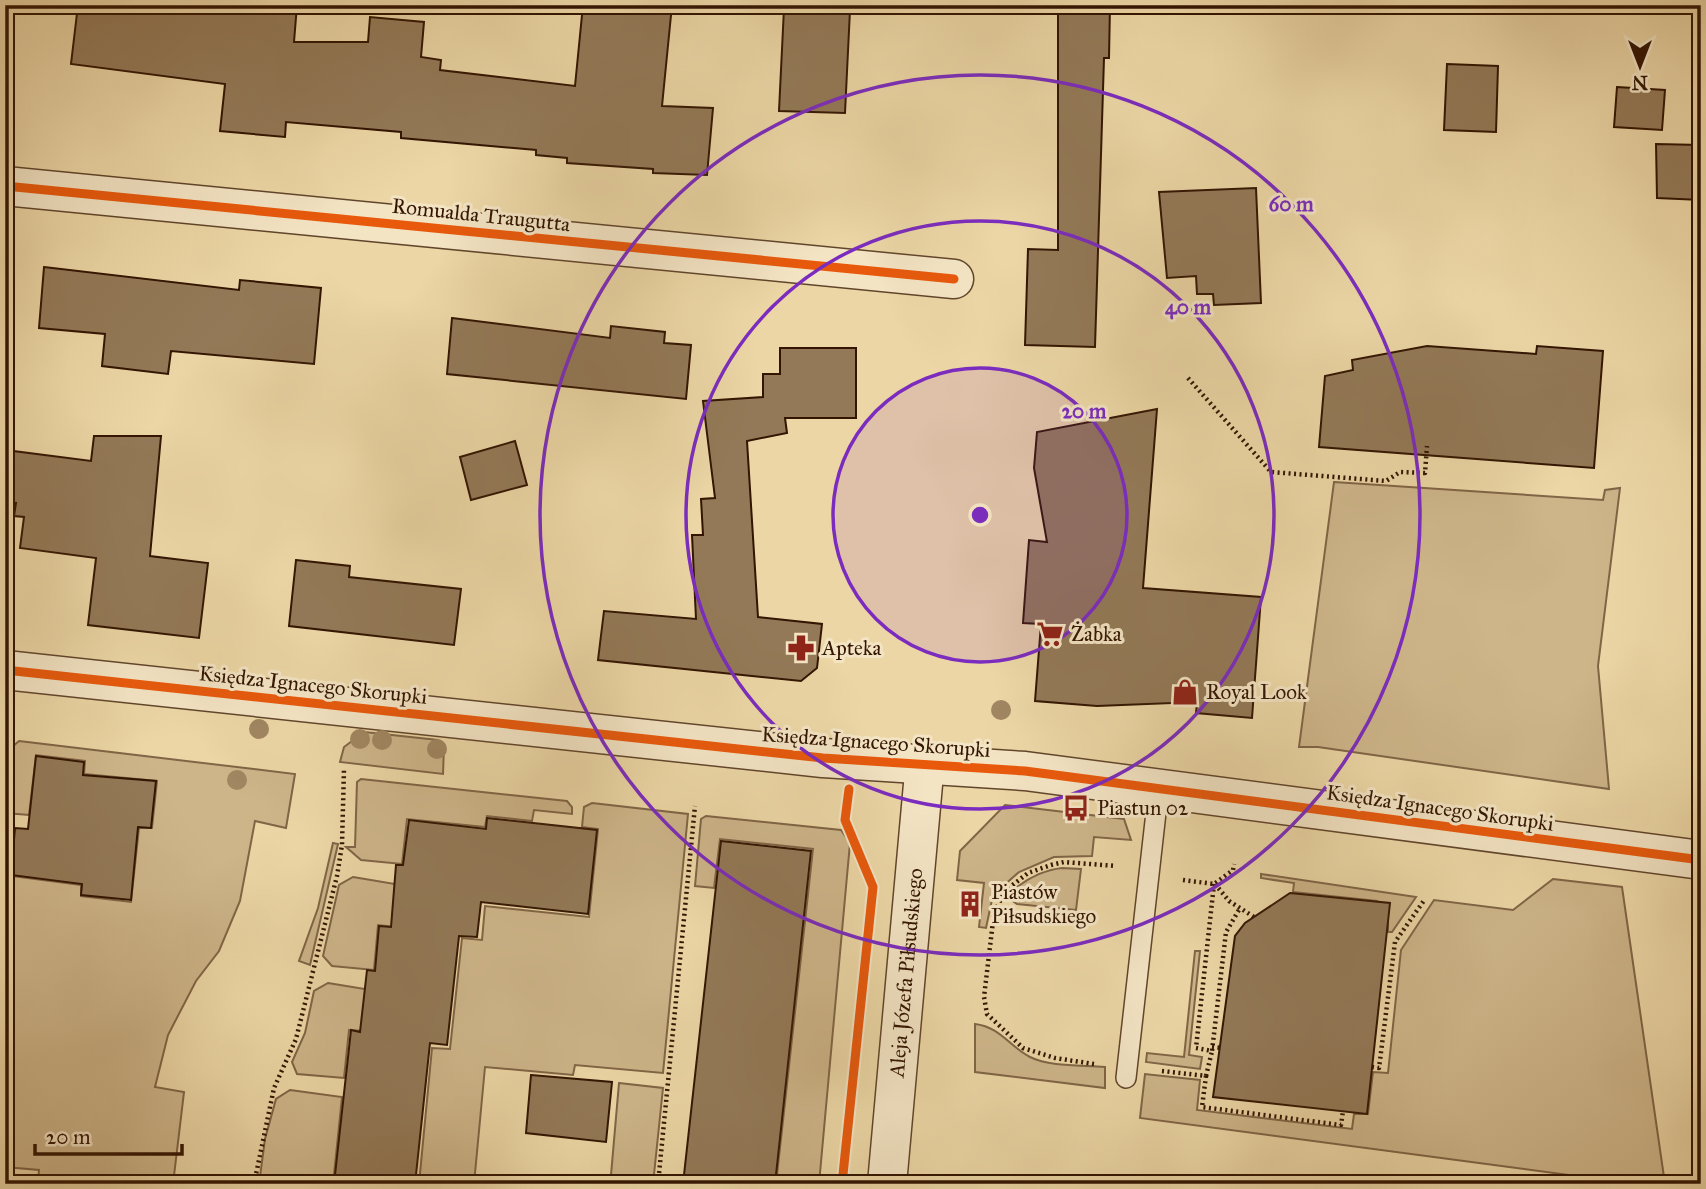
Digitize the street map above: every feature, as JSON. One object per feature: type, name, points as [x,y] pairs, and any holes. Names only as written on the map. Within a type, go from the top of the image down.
[{"type":"street","name":"Romualda Traugutta","points":[[5,186],[954,279]]},
{"type":"street","name":"Księdza Ignacego Skorupki","points":[[5,670],[823,758],[883,764],[925,762],[1159,786],[1612,851],[1701,860]]},
{"type":"street","name":"Aleja Józefa Piłsudskiego","points":[[887,1184],[925,762]]},
{"type":"lane","points":[[1126,1078],[1159,786]]},
{"type":"path","points":[[1188,379],[1271,472],[1386,481],[1400,472],[1425,473],[1427,446]]},
{"type":"path","points":[[254,1184],[274,1088],[296,1039],[337,876],[342,845],[344,769]]},
{"type":"path","points":[[658,1184],[695,806]]},
{"type":"path","points":[[987,1014],[984,997],[999,898],[1028,873],[1064,862],[1130,868],[1148,874],[1214,884],[1229,901],[1254,917]]},
{"type":"path","points":[[1221,1048],[1196,1048],[1214,884],[1233,870],[1234,864]]},
{"type":"path","points":[[1372,1067],[1379,1068],[1395,942],[1425,899]]},
{"type":"path","points":[[1206,1076],[1212,1049],[1226,932],[1240,908]]},
{"type":"path","points":[[1341,1125],[1343,1111]]},
{"type":"shaded area","points":[[1334,482],[1603,500],[1605,490],[1620,488],[1598,666],[1609,789],[1318,747],[1299,747]]},
{"type":"shaded area","points":[[364,732],[438,740],[444,747],[443,774],[340,762],[344,747]]},
{"type":"shaded area","points":[[19,741],[295,774],[286,828],[255,821],[240,901],[219,951],[196,981],[168,1035],[155,1087],[184,1092],[173,1184],[38,1182],[39,1170],[5,1167],[5,827],[14,827],[11,876],[81,885],[81,896],[131,902],[139,828],[152,828],[157,781],[84,774],[85,761],[36,755],[29,815],[5,813],[5,753]]},
{"type":"shaded area","points":[[361,779],[567,801],[572,807],[572,814],[534,810],[532,821],[487,816],[485,827],[407,819],[402,864],[361,860],[346,847],[355,847],[357,782]]},
{"type":"shaded area","points":[[592,803],[688,814],[663,1073],[575,1065],[573,1075],[485,1067],[474,1184],[419,1184],[432,1048],[450,1049],[462,938],[482,940],[485,906],[589,917],[598,829],[582,827],[584,807]]},
{"type":"shaded area","points":[[1005,805],[1124,819],[1131,840],[1094,837],[1092,856],[1054,857],[1019,872],[993,895],[986,928],[979,927],[984,883],[957,880],[960,851]]},
{"type":"shaded area","points":[[706,816],[841,830],[850,843],[819,1184],[776,1184],[813,849],[720,839],[714,888],[695,886],[701,819]]},
{"type":"shaded area","points":[[333,843],[338,844],[310,965],[299,961],[318,908]]},
{"type":"shaded area","points":[[1062,868],[1081,869],[1076,910],[1017,904],[1010,899],[1011,892],[1028,879]]},
{"type":"shaded area","points":[[1261,874],[1416,897],[1392,932],[1388,932],[1388,912],[1377,901],[1293,892],[1294,883],[1261,878]]},
{"type":"shaded area","points":[[353,877],[401,885],[396,927],[378,925],[374,970],[332,966],[323,956],[339,885]]},
{"type":"shaded area","points":[[1553,879],[1622,887],[1665,1184],[1636,1184],[1140,1118],[1145,1074],[1200,1080],[1197,1110],[1352,1129],[1354,1114],[1368,1114],[1373,1072],[1388,1073],[1401,950],[1434,900],[1513,910]]},
{"type":"shaded area","points":[[1195,951],[1200,951],[1189,1055],[1202,1057],[1200,1069],[1146,1062],[1147,1053],[1184,1057]]},
{"type":"shaded area","points":[[328,983],[371,990],[366,1031],[349,1030],[344,1078],[297,1074],[292,1062],[305,1033],[314,991]]},
{"type":"shaded area","points":[[975,1024],[998,1033],[1023,1053],[1038,1060],[1056,1064],[1105,1067],[1105,1088],[975,1072]]},
{"type":"shaded area","points":[[619,1083],[663,1088],[653,1184],[643,1184],[643,1179],[611,1175]]},
{"type":"shaded area","points":[[290,1090],[342,1097],[333,1184],[259,1184],[265,1139],[276,1099]]},
{"type":"building","points":[[78,5],[297,5],[294,42],[368,42],[370,17],[424,22],[421,57],[441,60],[440,70],[575,86],[583,5],[672,5],[662,106],[713,108],[707,175],[653,173],[653,169],[567,163],[567,158],[536,155],[536,150],[401,138],[401,132],[286,122],[285,137],[220,131],[225,84],[71,64]]},
{"type":"building","points":[[1058,5],[1110,5],[1109,58],[1104,58],[1095,347],[1025,345],[1028,249],[1058,250]]},
{"type":"building","points":[[784,8],[850,10],[845,113],[779,111]]},
{"type":"building","points":[[1447,64],[1498,66],[1496,132],[1444,130]]},
{"type":"building","points":[[1617,87],[1665,90],[1662,130],[1614,127]]},
{"type":"building","points":[[1656,144],[1701,145],[1701,200],[1657,198]]},
{"type":"building","points":[[1256,188],[1261,303],[1214,305],[1213,294],[1197,294],[1196,276],[1167,278],[1159,192]]},
{"type":"building","points":[[44,267],[239,290],[240,280],[321,288],[314,364],[171,351],[168,374],[102,366],[105,334],[39,328]]},
{"type":"building","points":[[452,318],[610,338],[611,326],[665,332],[664,343],[691,345],[686,399],[447,374]]},
{"type":"building","points":[[1427,346],[1536,354],[1537,346],[1603,351],[1594,468],[1319,447],[1325,376],[1353,370],[1352,360]]},
{"type":"building","points":[[780,348],[856,348],[856,418],[785,418],[787,433],[747,441],[758,617],[822,624],[817,668],[801,681],[598,660],[604,611],[696,619],[692,535],[703,535],[701,499],[715,498],[703,401],[763,397],[763,374],[780,374]]},
{"type":"building","points":[[1157,409],[1143,588],[1261,597],[1252,718],[1196,713],[1197,702],[1097,706],[1035,701],[1041,624],[1023,623],[1029,540],[1047,542],[1034,468],[1037,432]]},
{"type":"building","points":[[94,436],[161,436],[150,556],[208,563],[199,638],[88,625],[96,558],[20,548],[24,517],[14,516],[16,503],[5,502],[5,450],[91,461]]},
{"type":"building","points":[[515,441],[527,485],[471,500],[460,457]]},
{"type":"building","points":[[296,560],[350,566],[349,577],[461,589],[454,645],[289,626]]},
{"type":"building","points":[[36,756],[84,762],[83,775],[156,781],[151,828],[138,827],[131,900],[81,895],[82,884],[11,875],[15,828],[28,829]]},
{"type":"building","points":[[487,818],[597,830],[588,914],[481,902],[477,937],[459,936],[447,1045],[430,1043],[415,1184],[334,1184],[351,1030],[360,1032],[367,970],[375,971],[379,926],[391,927],[396,865],[403,865],[409,820],[486,829]]},
{"type":"building","points":[[721,841],[811,851],[775,1184],[683,1184]]},
{"type":"building","points":[[1290,893],[1390,903],[1367,1114],[1213,1097],[1235,936],[1245,923]]},
{"type":"building","points":[[531,1075],[612,1082],[606,1142],[526,1133]]},
{"type":"cycle path","points":[[5,186],[954,279]]},
{"type":"cycle path","points":[[5,670],[823,758],[1025,771],[1701,860]]},
{"type":"cycle path","points":[[842,1184],[873,887],[845,820],[849,789]]},
{"type":"place","name":"Żabka","points":[[1050,634]]},
{"type":"place","name":"Apteka","points":[[801,648]]},
{"type":"place","name":"Royal Look","points":[[1185,692]]},
{"type":"place","name":"Piastun 02","points":[[1076,808]]},
{"type":"place","name":"Piastów Piłsudskiego","points":[[970,904]]}]
